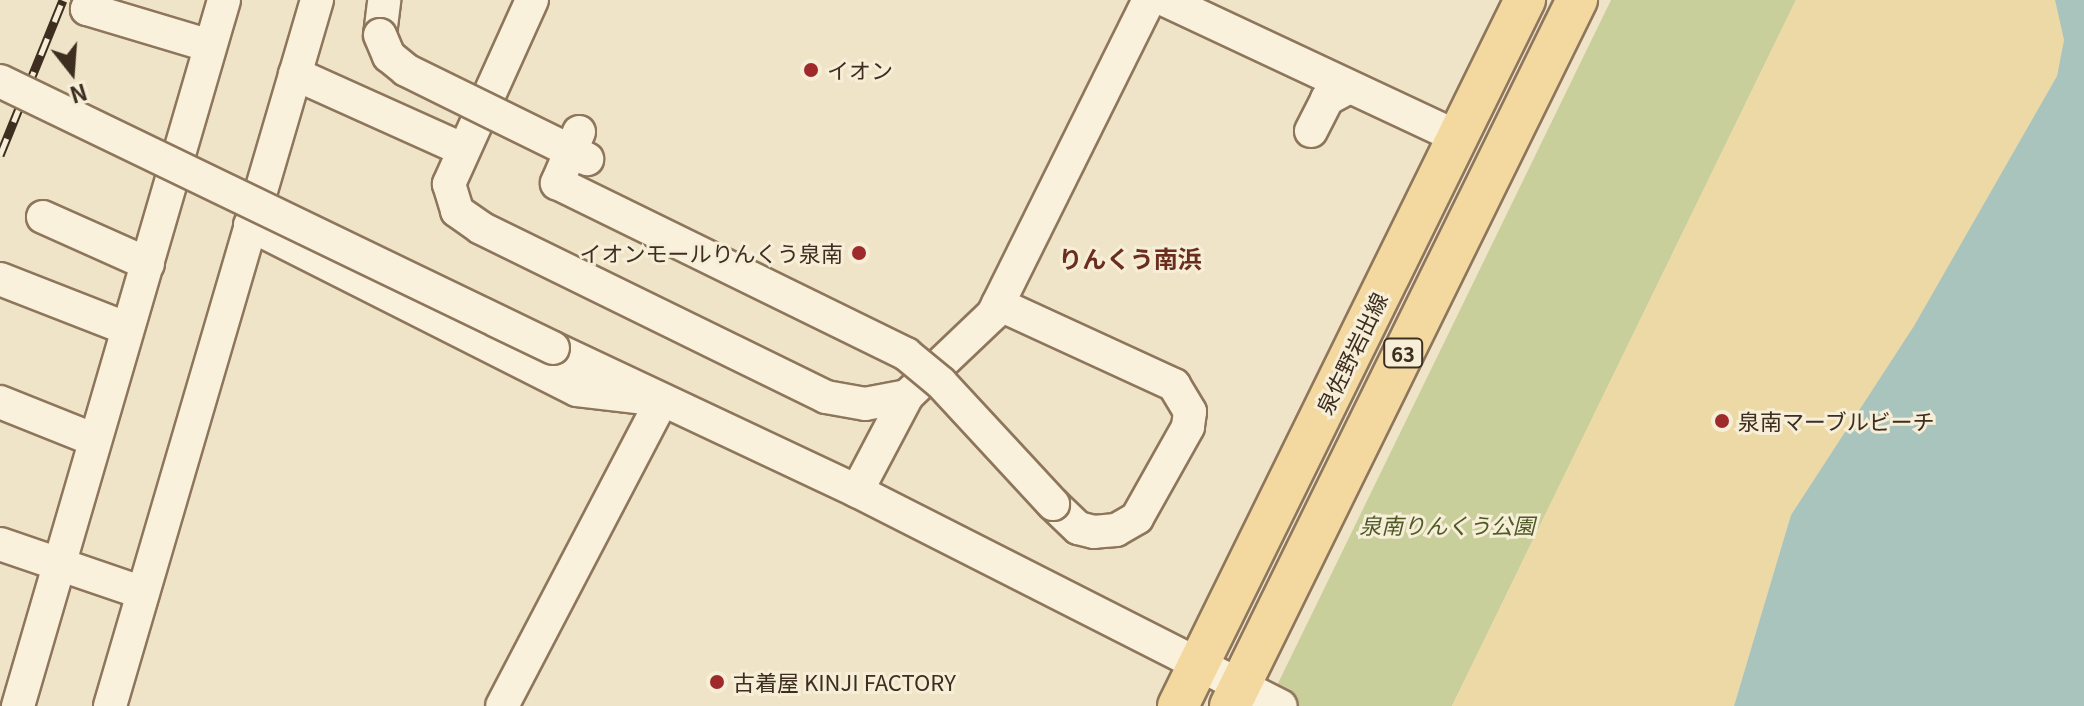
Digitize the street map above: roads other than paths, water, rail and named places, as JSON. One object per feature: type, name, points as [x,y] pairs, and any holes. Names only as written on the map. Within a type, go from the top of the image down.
[{"type":"main road","name":"泉佐野岩出線","points":[[1178,706],[1525,0]]},
{"type":"main road","name":"63","points":[[1235,696],[1577,0]]},
{"type":"street","points":[[91,0],[87,9],[210,46]]},
{"type":"street","points":[[18,706],[224,0]]},
{"type":"street","points":[[110,706],[317,0]]},
{"type":"street","points":[[384,0],[380,35],[389,56],[406,70],[583,146],[557,183],[906,354],[941,383],[1078,528],[1094,532],[1116,530],[1137,518],[1188,427],[1190,412],[1174,385],[998,304]]},
{"type":"street","points":[[532,0],[462,149],[449,184],[457,211],[481,228],[826,397],[865,404],[907,396]]},
{"type":"street","points":[[857,491],[907,396],[998,304],[1149,0]]},
{"type":"street","points":[[1165,0],[1346,89],[1457,137]]},
{"type":"street","points":[[295,74],[462,149]]},
{"type":"street","points":[[0,81],[857,491],[1200,661],[1235,696],[1281,706]]},
{"type":"street","points":[[1311,131],[1327,99],[1346,89]]},
{"type":"street","points":[[43,217],[148,264]]},
{"type":"street","points":[[250,225],[577,390],[662,400]]},
{"type":"street","points":[[0,279],[126,328]]},
{"type":"street","points":[[502,706],[662,400]]},
{"type":"street","points":[[0,402],[95,440]]},
{"type":"street","points":[[0,544],[143,593]]},
{"type":"water","points":[[2055,0],[2084,0],[2084,706],[1734,706],[1791,515],[1914,326],[2057,76],[2064,40]]},
{"type":"railway","points":[[0,155],[63,0]]},
{"type":"place","name":"イオン","points":[[811,70]]},
{"type":"place","name":"イオンモールりんくう泉南","points":[[859,253]]},
{"type":"place","name":"泉南マーブルビーチ","points":[[1722,421]]},
{"type":"place","name":"古着屋 KINJI FACTORY","points":[[717,682]]},
{"type":"district","name":"りんくう南浜","points":[[1130,258]]},
{"type":"park label","name":"泉南りんくう公園","points":[[1447,525]]}]
